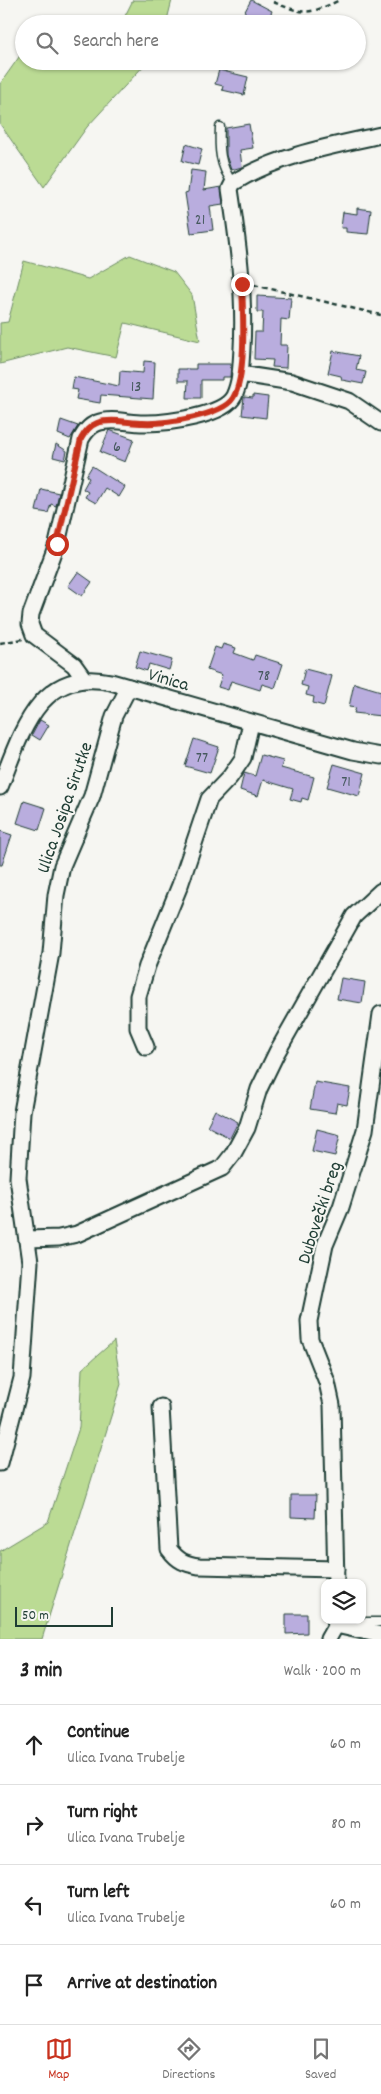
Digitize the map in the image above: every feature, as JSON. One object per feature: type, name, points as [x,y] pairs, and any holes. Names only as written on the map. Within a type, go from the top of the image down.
[{"type":"street","points":[[84,679],[68,660],[34,635],[30,624],[31,614],[57,544],[81,439],[86,431],[98,423],[107,421],[163,422],[215,411],[226,406],[233,398],[240,374],[242,284],[230,189],[233,183],[261,168],[332,146],[381,135]]},
{"type":"street","points":[[240,374],[292,382],[349,401],[381,423]]},
{"type":"street","name":"Vinica","points":[[0,787],[18,741],[32,714],[42,700],[69,683],[84,679],[95,679],[129,687],[353,751],[381,756]]},
{"type":"street","name":"Ulica Josipa Sirutke","points":[[0,1463],[22,1378],[30,1262],[18,1178],[22,1112],[51,954],[56,896],[62,866],[92,796],[114,716],[129,687]]},
{"type":"street","points":[[146,1047],[138,1028],[138,996],[147,966],[180,885],[209,799],[230,777],[243,758],[251,723]]},
{"type":"street","points":[[28,1239],[60,1238],[77,1234],[222,1168],[234,1154],[247,1128],[259,1089],[277,1052],[349,924],[354,916],[381,891]]},
{"type":"street","name":"Dubovečki breg","points":[[161,1407],[169,1549],[175,1558],[183,1564],[200,1566],[336,1576],[332,1405],[326,1382],[310,1339],[309,1321],[325,1245],[341,1207],[365,1130],[381,1014]]},
{"type":"street","points":[[328,1639],[336,1624]]},
{"type":"street","points":[[338,1624],[353,1630],[381,1635]]},
{"type":"lane","points":[[220,127],[221,157],[227,176],[233,183]]},
{"type":"lane","points":[[353,1630],[364,1622],[381,1622]]},
{"type":"path","points":[[273,2],[301,13],[315,12],[340,0]]},
{"type":"path","points":[[242,284],[269,288],[381,315]]},
{"type":"path","points":[[0,643],[15,642],[34,635]]},
{"type":"green space","points":[[133,0],[172,0],[168,15],[126,15]]},
{"type":"green space","points":[[15,63],[15,70],[140,70],[87,127],[44,187],[0,124],[0,84]]},
{"type":"green space","points":[[130,255],[174,272],[192,295],[200,341],[125,323],[116,357],[67,347],[0,364],[0,323],[8,322],[24,261],[88,279]]},
{"type":"green space","points":[[114,1341],[121,1384],[42,1639],[0,1639],[0,1551],[48,1522],[79,1428],[82,1369]]},
{"type":"building","points":[[251,0],[272,11],[270,15],[243,15]]},
{"type":"building","points":[[219,70],[248,77],[244,95],[222,90],[223,86],[215,84]]},
{"type":"building","points":[[249,124],[253,148],[240,150],[242,167],[231,170],[226,155],[226,128]]},
{"type":"building","points":[[186,144],[202,149],[198,165],[182,161]]},
{"type":"building","points":[[191,170],[206,172],[204,190],[221,187],[223,204],[210,206],[213,230],[191,233],[185,193],[188,192]]},
{"type":"building","points":[[357,208],[371,210],[368,234],[346,232],[346,228],[341,228],[343,212],[357,214]]},
{"type":"building","points":[[257,296],[291,298],[289,320],[281,319],[280,345],[287,345],[286,368],[272,367],[273,360],[254,359],[255,332],[262,332],[263,312],[257,312]]},
{"type":"building","points":[[333,351],[359,356],[356,370],[366,372],[363,384],[342,380],[341,376],[328,373]]},
{"type":"building","points":[[144,361],[155,362],[153,399],[101,395],[100,403],[76,399],[78,390],[72,389],[74,377],[119,386],[120,371],[143,373]]},
{"type":"building","points":[[196,364],[231,364],[230,377],[222,377],[222,380],[201,380],[201,398],[187,398],[188,381],[178,381],[178,369],[196,369]]},
{"type":"building","points":[[253,395],[268,397],[266,418],[242,415],[244,397],[253,398]]},
{"type":"building","points":[[61,420],[78,426],[70,439],[58,434]]},
{"type":"building","points":[[109,430],[134,439],[125,462],[100,452]]},
{"type":"building","points":[[56,444],[67,451],[65,460],[53,457]]},
{"type":"building","points":[[92,466],[125,487],[119,497],[105,488],[96,503],[85,497],[88,492],[83,489],[89,478],[86,476]]},
{"type":"building","points":[[41,489],[59,493],[56,506],[51,504],[48,513],[36,511]]},
{"type":"building","points":[[78,572],[92,582],[82,596],[68,586]]},
{"type":"building","points":[[223,644],[236,648],[234,653],[253,660],[255,655],[283,664],[275,688],[262,684],[260,690],[231,681],[228,690],[218,687],[222,675],[207,670],[215,647],[221,649]]},
{"type":"building","points":[[140,651],[172,660],[169,670],[149,664],[147,671],[135,667]]},
{"type":"building","points":[[305,669],[332,676],[324,706],[313,703],[314,697],[306,695],[308,687],[301,685]]},
{"type":"building","points":[[354,683],[381,691],[381,716],[354,713],[356,708],[349,707]]},
{"type":"building","points":[[40,720],[49,725],[40,740],[32,735]]},
{"type":"building","points":[[194,739],[219,747],[210,773],[185,766]]},
{"type":"building","points":[[261,755],[283,761],[281,768],[314,777],[308,800],[302,798],[301,802],[290,799],[293,789],[263,780],[258,796],[240,790],[244,773],[255,776]]},
{"type":"building","points":[[334,764],[365,773],[359,796],[327,787]]},
{"type":"building","points":[[24,801],[46,808],[39,830],[17,823]]},
{"type":"building","points":[[0,831],[12,835],[2,865],[0,865]]},
{"type":"building","points":[[341,978],[365,982],[362,1003],[337,999]]},
{"type":"building","points":[[315,1082],[350,1088],[347,1105],[337,1103],[335,1113],[310,1109]]},
{"type":"building","points":[[215,1110],[238,1122],[230,1138],[207,1126]]},
{"type":"building","points":[[317,1129],[340,1135],[335,1156],[312,1151]]},
{"type":"building","points":[[291,1495],[316,1495],[315,1518],[291,1517]]},
{"type":"building","points":[[286,1614],[307,1614],[307,1633],[286,1634]]},
{"type":"route","points":[[57,544],[81,439],[86,431],[98,423],[107,421],[145,424],[181,419],[215,411],[226,406],[233,398],[239,385],[240,374],[243,324],[242,284]]}]
